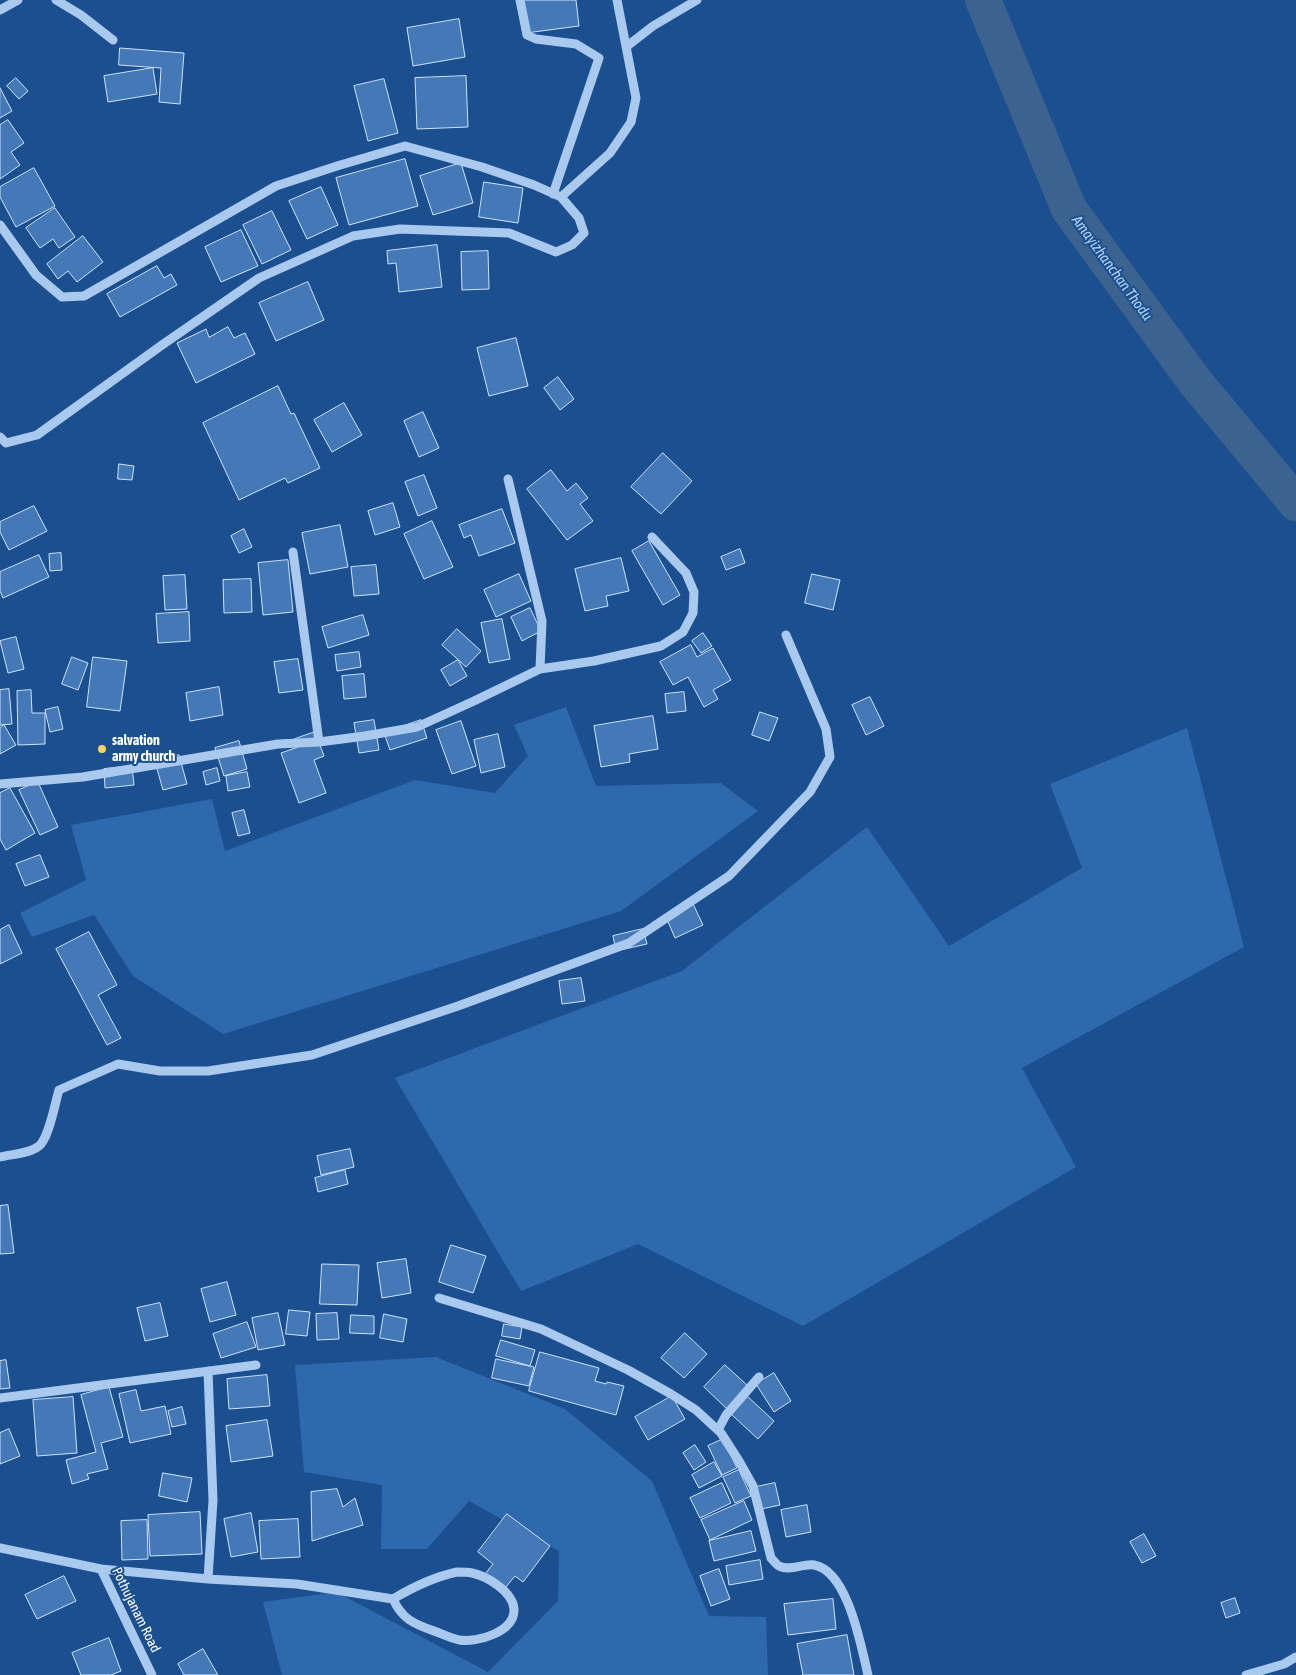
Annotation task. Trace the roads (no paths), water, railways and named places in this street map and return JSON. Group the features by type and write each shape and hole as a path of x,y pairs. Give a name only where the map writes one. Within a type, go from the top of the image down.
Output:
{"street":[{"path":"0,10 18,0"},
{"path":"56,0 81,15 113,40"},
{"path":"520,0 528,34 536,38 576,44 599,58 557,195"},
{"path":"557,195 610,154 631,122 636,98 617,0"},
{"path":"626,46 653,26 697,0"},
{"path":"0,225 36,275 62,297 84,296 276,186 405,146 482,167 557,195 579,218 584,233 572,245 556,252 509,233 400,228 353,236 259,278 37,435 6,443 0,436"},
{"path":"508,479 542,621 540,669"},
{"path":"0,784 83,777 278,744 320,742 417,726 474,702 540,669 594,661 661,646 683,632 693,614 694,592 686,573 652,537"},
{"path":"293,552 320,742"},
{"path":"0,1157 40,1146 45,1138 58,1090 118,1064 160,1071 208,1071 312,1055 458,1006 629,943 730,876 810,792 830,758 826,730 786,635"},
{"path":"439,1298 541,1329 628,1370 696,1410 718,1430 739,1460 753,1486 771,1558 779,1566 790,1568 814,1565 831,1573 845,1594 860,1640 868,1675"},
{"path":"0,1398 256,1365"},
{"path":"208,1370 214,1500 208,1579"},
{"path":"718,1430 726,1415 759,1377"},
{"name":"Pothujanam Road","path":"0,1548 101,1569 152,1675"},
{"path":"101,1569 208,1579 297,1584 393,1599 412,1588 444,1574 457,1572 473,1573 501,1588 511,1600 514,1610 510,1622 499,1632 482,1640 460,1640 418,1625 398,1611 393,1599"},
{"path":"1246,1675 1284,1664 1296,1657"}],"waterway":[{"name":"Amayizhanchan Thodu","path":"983,0 1069,209 1196,383 1296,503"}],"place":[{"name":"salvation army church","path":"102,749"}]}
